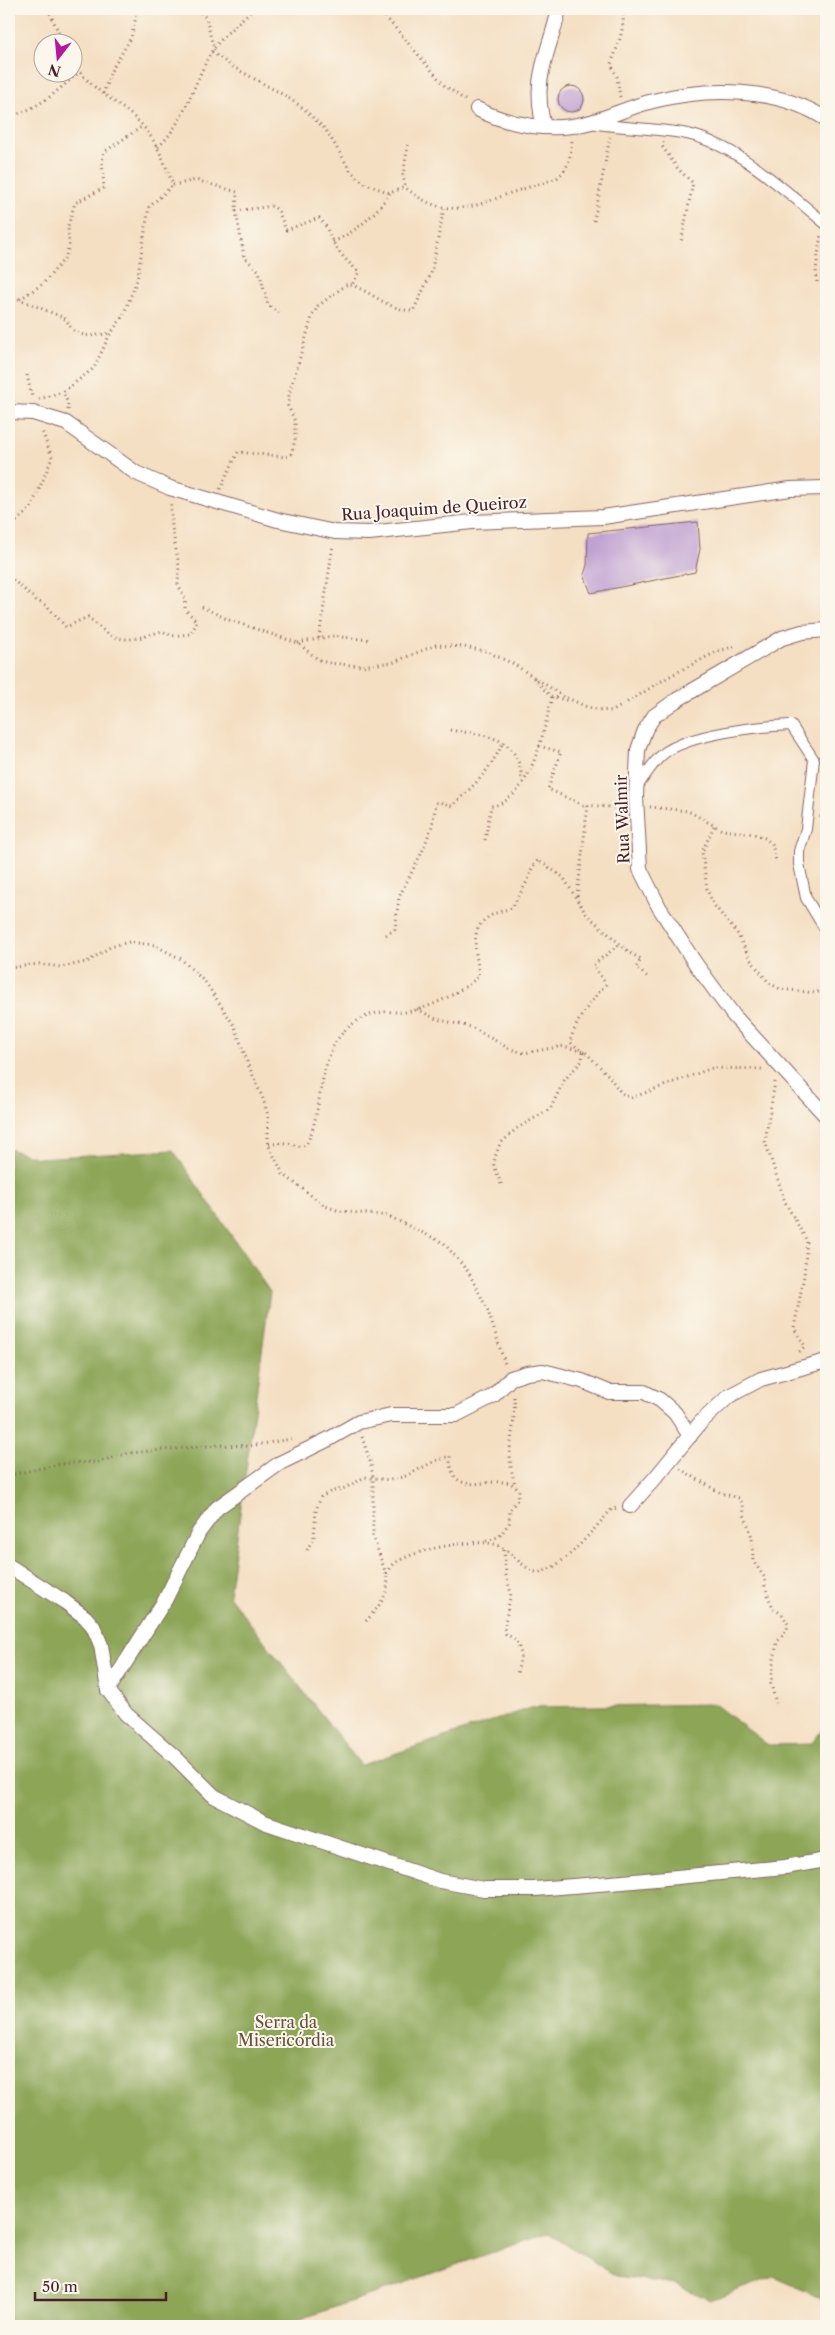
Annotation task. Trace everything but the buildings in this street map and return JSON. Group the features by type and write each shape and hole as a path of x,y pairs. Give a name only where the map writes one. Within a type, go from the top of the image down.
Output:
{"street":[{"path":"544,127 539,100 539,76 559,9"},
{"path":"477,108 509,123 544,127 590,122 651,101 679,95 727,93 776,97 810,109 826,119"},
{"path":"590,122 684,133 723,147 760,171 825,223"},
{"name":"Rua Joaquim de Queiroz","path":"9,412 39,414 66,423 136,473 170,488 278,520 335,532 369,533 472,522 603,517 790,488 826,488"},
{"name":"Rua Walmir","path":"826,630 802,632 782,638 664,708 648,724 638,750 637,787 640,869 659,907 695,963 734,1016 777,1068 826,1116"},
{"path":"637,787 657,759 672,748 704,737 767,726 791,724 814,760 806,829 799,851 799,864 806,898 826,931"},
{"path":"630,1506 718,1405 742,1387 761,1379 826,1361"},
{"path":"108,1690 165,1600 199,1532 217,1508 280,1463 359,1422 391,1415 456,1415 493,1396 511,1378 526,1373 543,1372 582,1382 609,1392 644,1392 660,1400 674,1413 690,1436"},
{"path":"9,1566 65,1602 93,1626 101,1645 108,1690 126,1714 175,1757 214,1796 264,1822 440,1881 484,1889 535,1888 785,1867 826,1860"}],"path":[{"path":"48,9 58,32"},
{"path":"102,94 111,71 132,38 138,9"},
{"path":"197,9 206,18 213,51 233,67 284,95 303,108 326,130 350,170 358,178 366,184 390,194"},
{"path":"158,147 170,136 193,95 205,63 213,51 253,9"},
{"path":"379,9 444,86 477,108"},
{"path":"619,112 620,93 617,77 611,64 621,38 624,21 623,9"},
{"path":"82,75 102,94 143,126 158,147 173,185"},
{"path":"9,117 34,108 44,102 67,82"},
{"path":"408,144 403,175 405,186 428,204 444,208 476,207 557,178 563,173 569,163 574,125"},
{"path":"20,299 43,284 66,257 69,245 68,226 75,204 104,188 102,162 104,152 143,126"},
{"path":"594,221 612,126"},
{"path":"663,131 662,146 678,169 693,183 681,243"},
{"path":"66,423 68,403 62,392 94,368 111,333 123,316 137,280 149,207 173,185 196,180 237,192 236,211 244,257 259,271 268,304 281,316"},
{"path":"333,242 370,218 390,194 405,186"},
{"path":"236,211 272,206 278,210 286,230 319,218 326,224 333,242 343,258 359,272 352,285"},
{"path":"214,500 238,452 286,457 291,454 295,440 295,421 288,406 290,394 312,317 318,306 346,285 352,285 388,305 401,310 413,311 431,274 444,208"},
{"path":"818,282 816,269 825,223"},
{"path":"9,295 67,320 69,327 77,333 87,336 111,333"},
{"path":"9,528 31,508 52,456 42,432 28,375"},
{"path":"9,585 11,578 36,600 47,606 66,627 88,617 105,632 124,640 162,631 172,636 190,634 197,622 184,610 185,599 178,586 178,566 172,528 170,488"},
{"path":"319,638 335,532"},
{"path":"202,607 229,620 298,643 316,658 327,663 362,666 394,662 436,645 464,646 501,657 576,703 588,708 613,711 670,676 718,651 743,645"},
{"path":"298,643 319,638 345,636 371,640"},
{"path":"532,676 552,696 576,703"},
{"path":"485,840 491,806 501,805 510,800 532,767 552,696"},
{"path":"450,730 489,736 512,748 517,757 522,782"},
{"path":"386,936 394,929 399,897 422,852 432,826 436,803 439,802 452,806 475,784 487,769 496,757 503,742"},
{"path":"539,746 561,752 548,789 568,799 588,805 688,811 722,830 754,834 765,838 772,844 776,861"},
{"path":"577,896 588,805"},
{"path":"714,826 702,852 707,889 713,904 737,932 750,959 769,983 780,989 815,993 826,989"},
{"path":"268,1144 289,1143 302,1147 306,1144 315,1120 319,1089 335,1045 344,1032 366,1014 385,1011 406,1012 417,1009 452,994 478,978 476,938 481,924 488,915 512,908 538,860 563,877 577,896 586,914 630,953 640,959 636,968 649,978"},
{"path":"9,968 39,964 62,967 88,962 110,947 129,942 154,945 181,959 206,983 235,1027 268,1115 268,1144 283,1174 324,1206 340,1211 388,1216 444,1243 469,1273 488,1312 511,1378 515,1409 508,1459 514,1484 519,1490 518,1499 510,1509 509,1523 500,1536 484,1542 423,1550 393,1565 386,1574"},
{"path":"620,944 593,965 606,984 587,1007 570,1042 604,1070 621,1093 631,1098 712,1068 777,1068 765,1141 785,1202 807,1241 804,1276 794,1328 805,1346 798,1352 793,1371"},
{"path":"417,1009 436,1019 472,1027 510,1049 524,1053 542,1048 564,1046 583,1052"},
{"path":"501,1184 494,1165 495,1156 500,1144 516,1129 550,1109 565,1079 582,1061 583,1052"},
{"path":"366,1621 377,1609 387,1588 388,1580 373,1536 373,1478 371,1464 362,1438 370,1433"},
{"path":"9,1475 66,1463 97,1462 129,1453 218,1445 250,1446 298,1438"},
{"path":"307,1550 314,1537 316,1510 321,1497 330,1492 346,1488 366,1477 390,1480 406,1476 435,1461 450,1456 450,1464 454,1475 462,1482 477,1485 506,1481 514,1484"},
{"path":"668,1463 721,1493 739,1498 743,1504 744,1514 752,1538 753,1561 765,1578 764,1586 774,1609 782,1614 788,1624 787,1630 777,1642 773,1665 771,1684 776,1703"},
{"path":"484,1542 499,1545 530,1571 537,1572 557,1566 612,1509 630,1506"},
{"path":"504,1549 506,1575 511,1593 504,1628 506,1634 517,1641 521,1654 517,1674"}],"green space":[{"name":"Serra da Misericórdia","path":"9,1149 38,1158 173,1150 270,1292 229,1596 361,1765 534,1707 714,1704 768,1745 811,1744 826,1725 826,2300 773,2277 710,2300 675,2284 616,2276 548,2233 281,2326 9,2326"}]}
